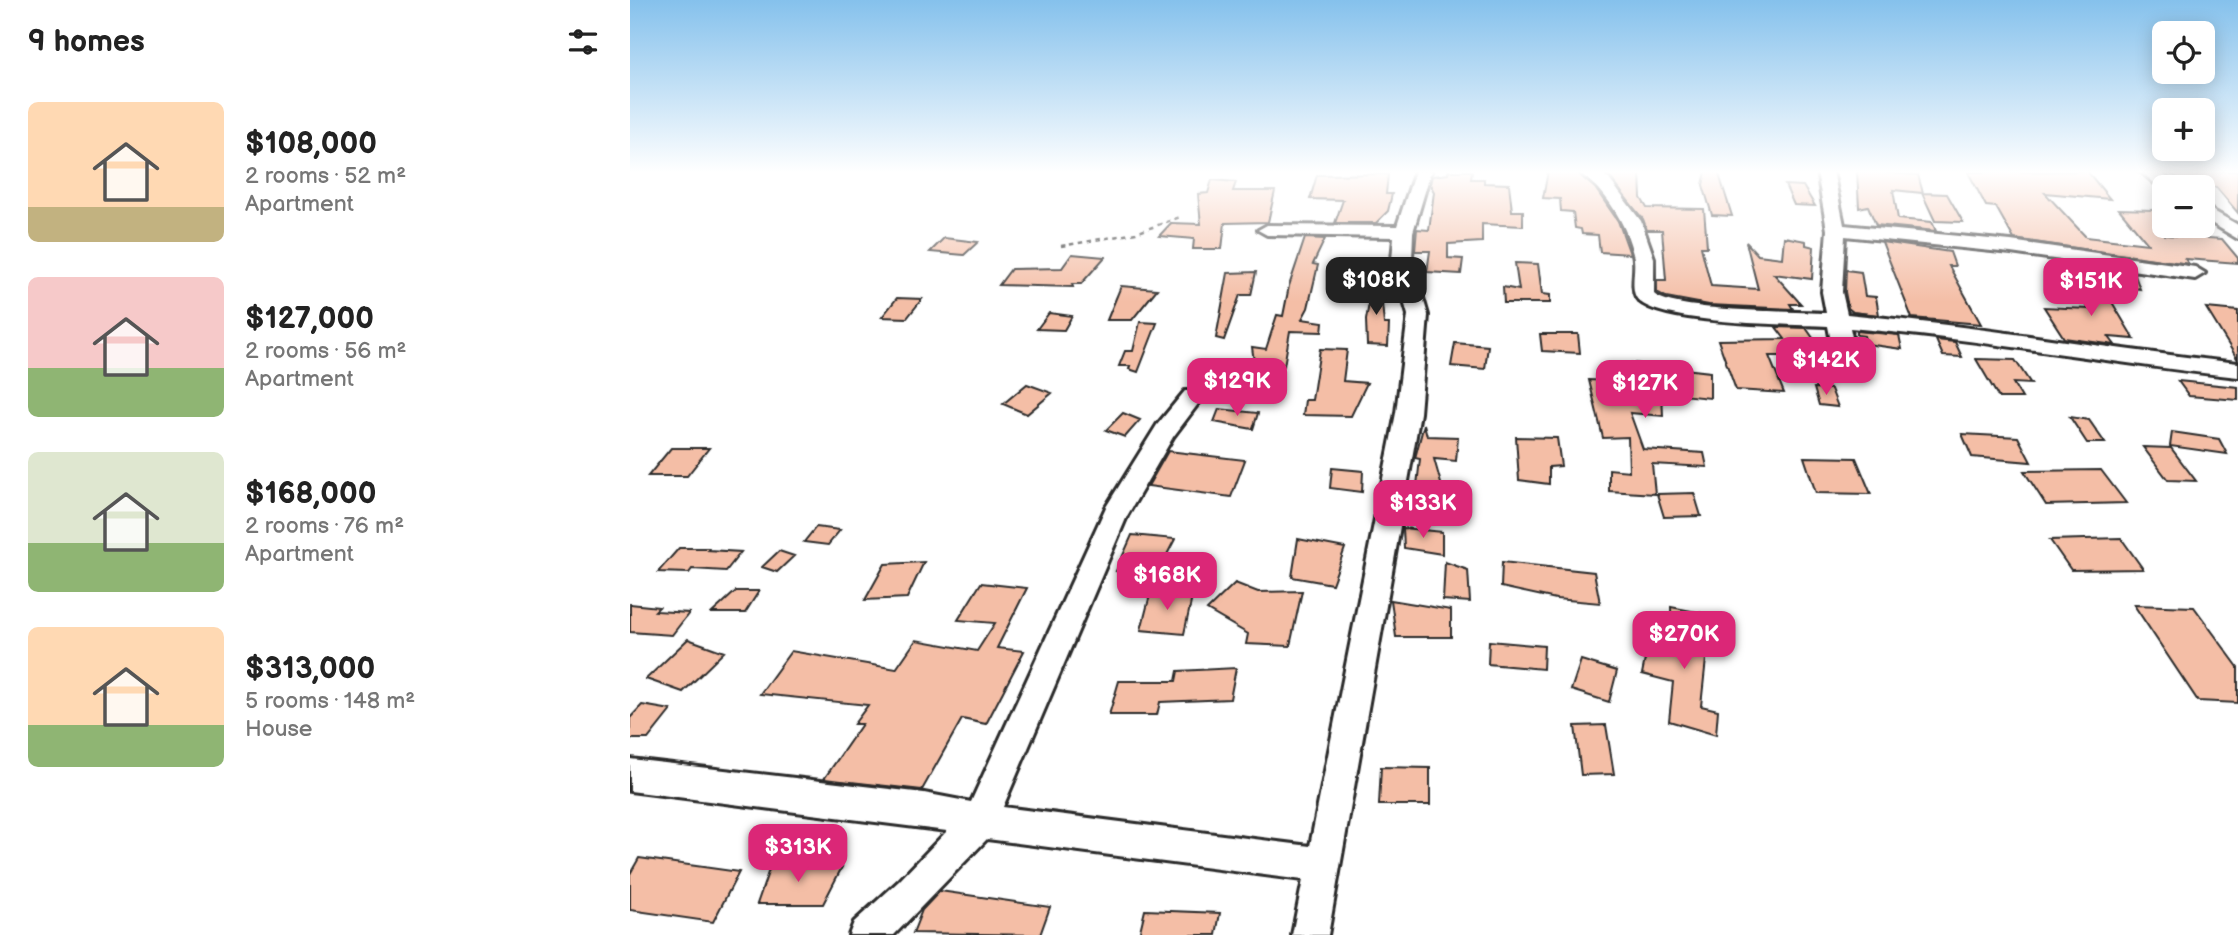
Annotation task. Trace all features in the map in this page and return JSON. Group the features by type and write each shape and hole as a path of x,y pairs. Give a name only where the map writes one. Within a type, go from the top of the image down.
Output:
{"street":[{"path":"1310,935 1408,413 1418,315 1402,260 1404,232 1409,215"},
{"path":"1627,215 1632,221 1644,258 1644,294 1649,301 1659,306 1702,313 1837,320 1948,330 2102,356 2238,370"},
{"path":"1798,355 1832,355 1841,351 1843,346 1832,292 1836,230 1833,215"},
{"path":"2215,218 2238,233"},
{"path":"1267,230 1404,232"},
{"path":"1836,230 2011,247 2195,273"},
{"path":"867,935 912,894 981,821 1115,514 1165,431 1193,396"},
{"path":"630,775 924,810 981,821 1323,865"}],"path":[{"path":"1061,246 1128,237 1155,229 1180,216"}],"building":[{"path":"1200,215 1270,215 1268,222 1225,223 1222,249 1193,249 1194,239 1159,236 1171,223 1201,224"},
{"path":"1338,215 1384,215 1376,223 1335,223"},
{"path":"1431,215 1523,215 1523,226 1482,224 1482,242 1448,244 1448,258 1463,259 1461,274 1427,272 1430,251 1415,251 1417,229 1429,230"},
{"path":"1573,215 1614,215 1630,254 1600,252 1598,235 1582,234 1581,229 1575,228"},
{"path":"1639,215 1704,215 1707,247 1701,247 1711,286 1758,289 1746,242 1758,255 1782,258 1784,237 1806,241 1806,245 1814,247 1812,279 1774,274 1801,304 1790,304 1793,309 1709,305 1666,297 1657,292 1657,280 1666,280 1662,230 1647,230"},
{"path":"1872,215 1897,215 1898,219 1932,222 1936,231 1876,225"},
{"path":"1932,215 1959,215 1963,222 1935,221"},
{"path":"2000,215 2065,215 2086,237 2148,244 2124,215 2152,215 2152,238 2222,239 2238,258 2238,263 2185,259 2189,264 2014,239"},
{"path":"944,238 978,242 964,255 930,252"},
{"path":"1305,238 1325,239 1313,264 1318,265 1308,308 1302,319 1323,322 1322,332 1290,331 1284,366 1254,362 1252,347 1266,349 1277,315 1283,316 1289,286"},
{"path":"1882,242 1950,252 1955,266 1949,266 1981,324 1912,318"},
{"path":"1072,254 1105,257 1081,284 1072,284 1073,287 999,285 1011,269 1062,268"},
{"path":"1515,263 1538,264 1542,294 1550,295 1550,303 1504,303 1503,287 1519,290"},
{"path":"1375,270 1379,271 1384,324 1389,324 1388,346 1367,345 1366,320"},
{"path":"1846,270 1861,272 1865,296 1876,297 1879,315 1853,312 1848,308 1845,292"},
{"path":"2113,270 2134,273 2140,289 2119,286"},
{"path":"1256,272 1251,295 1240,295 1224,340 1216,338 1228,273"},
{"path":"2075,284 2103,287 2134,339 2109,337 2115,345 2064,338 2044,307 2089,309"},
{"path":"1121,286 1157,289 1132,320 1107,320"},
{"path":"897,298 922,299 907,318 882,317"},
{"path":"2206,308 2238,311 2238,360"},
{"path":"1049,313 1072,316 1064,330 1037,329"},
{"path":"1140,322 1157,323 1138,372 1129,369 1130,366 1119,366 1125,351 1133,351"},
{"path":"1776,327 1806,328 1818,345 1790,346 1785,356 1769,356 1784,393 1736,390 1718,340 1785,339"},
{"path":"1857,331 1899,335 1902,349 1866,344 1864,336 1857,335"},
{"path":"1540,334 1578,334 1580,353 1542,351"},
{"path":"1936,340 1955,342 1962,357 1943,356"},
{"path":"1455,343 1488,346 1485,369 1451,366"},
{"path":"1320,349 1347,350 1343,381 1367,383 1351,416 1303,415 1305,400 1312,400"},
{"path":"1976,359 2015,360 2031,384 2013,383 2022,398 1999,398"},
{"path":"1632,363 1710,372 1710,398 1662,393 1663,416 1630,413 1643,449 1704,453 1707,467 1652,464 1655,494 1609,491 1609,469 1629,471 1628,437 1603,438 1589,380 1634,382"},
{"path":"2178,381 2238,387 2238,400 2189,396"},
{"path":"1027,384 1052,393 1027,414 1003,404"},
{"path":"1814,388 1831,389 1838,407 1819,405"},
{"path":"1219,409 1258,413 1253,429 1214,422"},
{"path":"1123,413 1140,420 1125,437 1106,430"},
{"path":"2070,417 2089,420 2105,443 2087,443"},
{"path":"1424,424 1427,436 1458,437 1456,461 1434,459 1446,501 1415,503 1420,459 1415,458"},
{"path":"2172,432 2219,439 2227,454 2170,446"},
{"path":"1962,434 2018,437 2031,462 1972,457"},
{"path":"1516,437 1557,438 1561,466 1549,467 1549,484 1519,480"},
{"path":"2143,447 2171,448 2196,481 2168,480"},
{"path":"671,448 709,448 687,476 648,476"},
{"path":"1168,451 1245,460 1231,497 1148,486"},
{"path":"1804,457 1856,458 1871,494 1816,493"},
{"path":"1332,468 1363,471 1362,492 1330,488"},
{"path":"2101,470 2126,503 2046,505 2024,471"},
{"path":"1694,493 1701,516 1664,517 1657,494"},
{"path":"816,527 840,530 828,545 804,542"},
{"path":"1403,528 1442,532 1442,554 1404,548"},
{"path":"1132,535 1175,539 1157,574 1116,571"},
{"path":"2121,538 2143,569 2071,570 2050,540"},
{"path":"1298,539 1345,548 1332,584 1292,577"},
{"path":"679,548 741,552 726,571 692,569 689,573 658,572"},
{"path":"779,551 794,556 777,572 762,567"},
{"path":"924,562 907,598 865,600 885,564"},
{"path":"1445,562 1468,570 1470,602 1443,600"},
{"path":"1502,562 1594,572 1600,603 1556,599 1501,587"},
{"path":"981,583 1027,588 997,648 1024,651 986,724 962,719 922,790 824,779 862,724 854,724 868,705 760,694 791,651 896,669 916,640 977,651 995,623 958,620"},
{"path":"1235,583 1258,592 1302,591 1290,646 1246,644 1248,634 1207,610"},
{"path":"736,591 759,591 745,613 712,613"},
{"path":"1151,591 1193,593 1184,634 1141,630"},
{"path":"1391,600 1451,610 1451,637 1396,637"},
{"path":"630,604 659,607 655,611 689,613 672,635 630,632"},
{"path":"2134,605 2194,607 2238,667 2238,703 2198,701"},
{"path":"1671,607 1702,613 1706,659 1701,706 1718,710 1716,735 1669,721 1673,682 1642,674 1648,644 1672,650"},
{"path":"688,639 724,652 683,692 646,679"},
{"path":"1489,641 1544,646 1543,669 1488,664"},
{"path":"1581,660 1617,671 1609,702 1571,690"},
{"path":"1236,668 1230,699 1160,702 1157,715 1109,715 1119,681 1176,681 1178,671"},
{"path":"642,705 671,710 648,739 630,739 630,718"},
{"path":"1606,725 1614,774 1581,775 1575,726"},
{"path":"1381,767 1430,768 1430,805 1379,805"},
{"path":"639,858 739,872 713,922 630,910 630,874"},
{"path":"772,861 842,867 823,904 757,904"},
{"path":"940,891 1050,907 1040,935 913,933 922,910"},
{"path":"1145,910 1220,913 1216,935 1139,935"}]}
